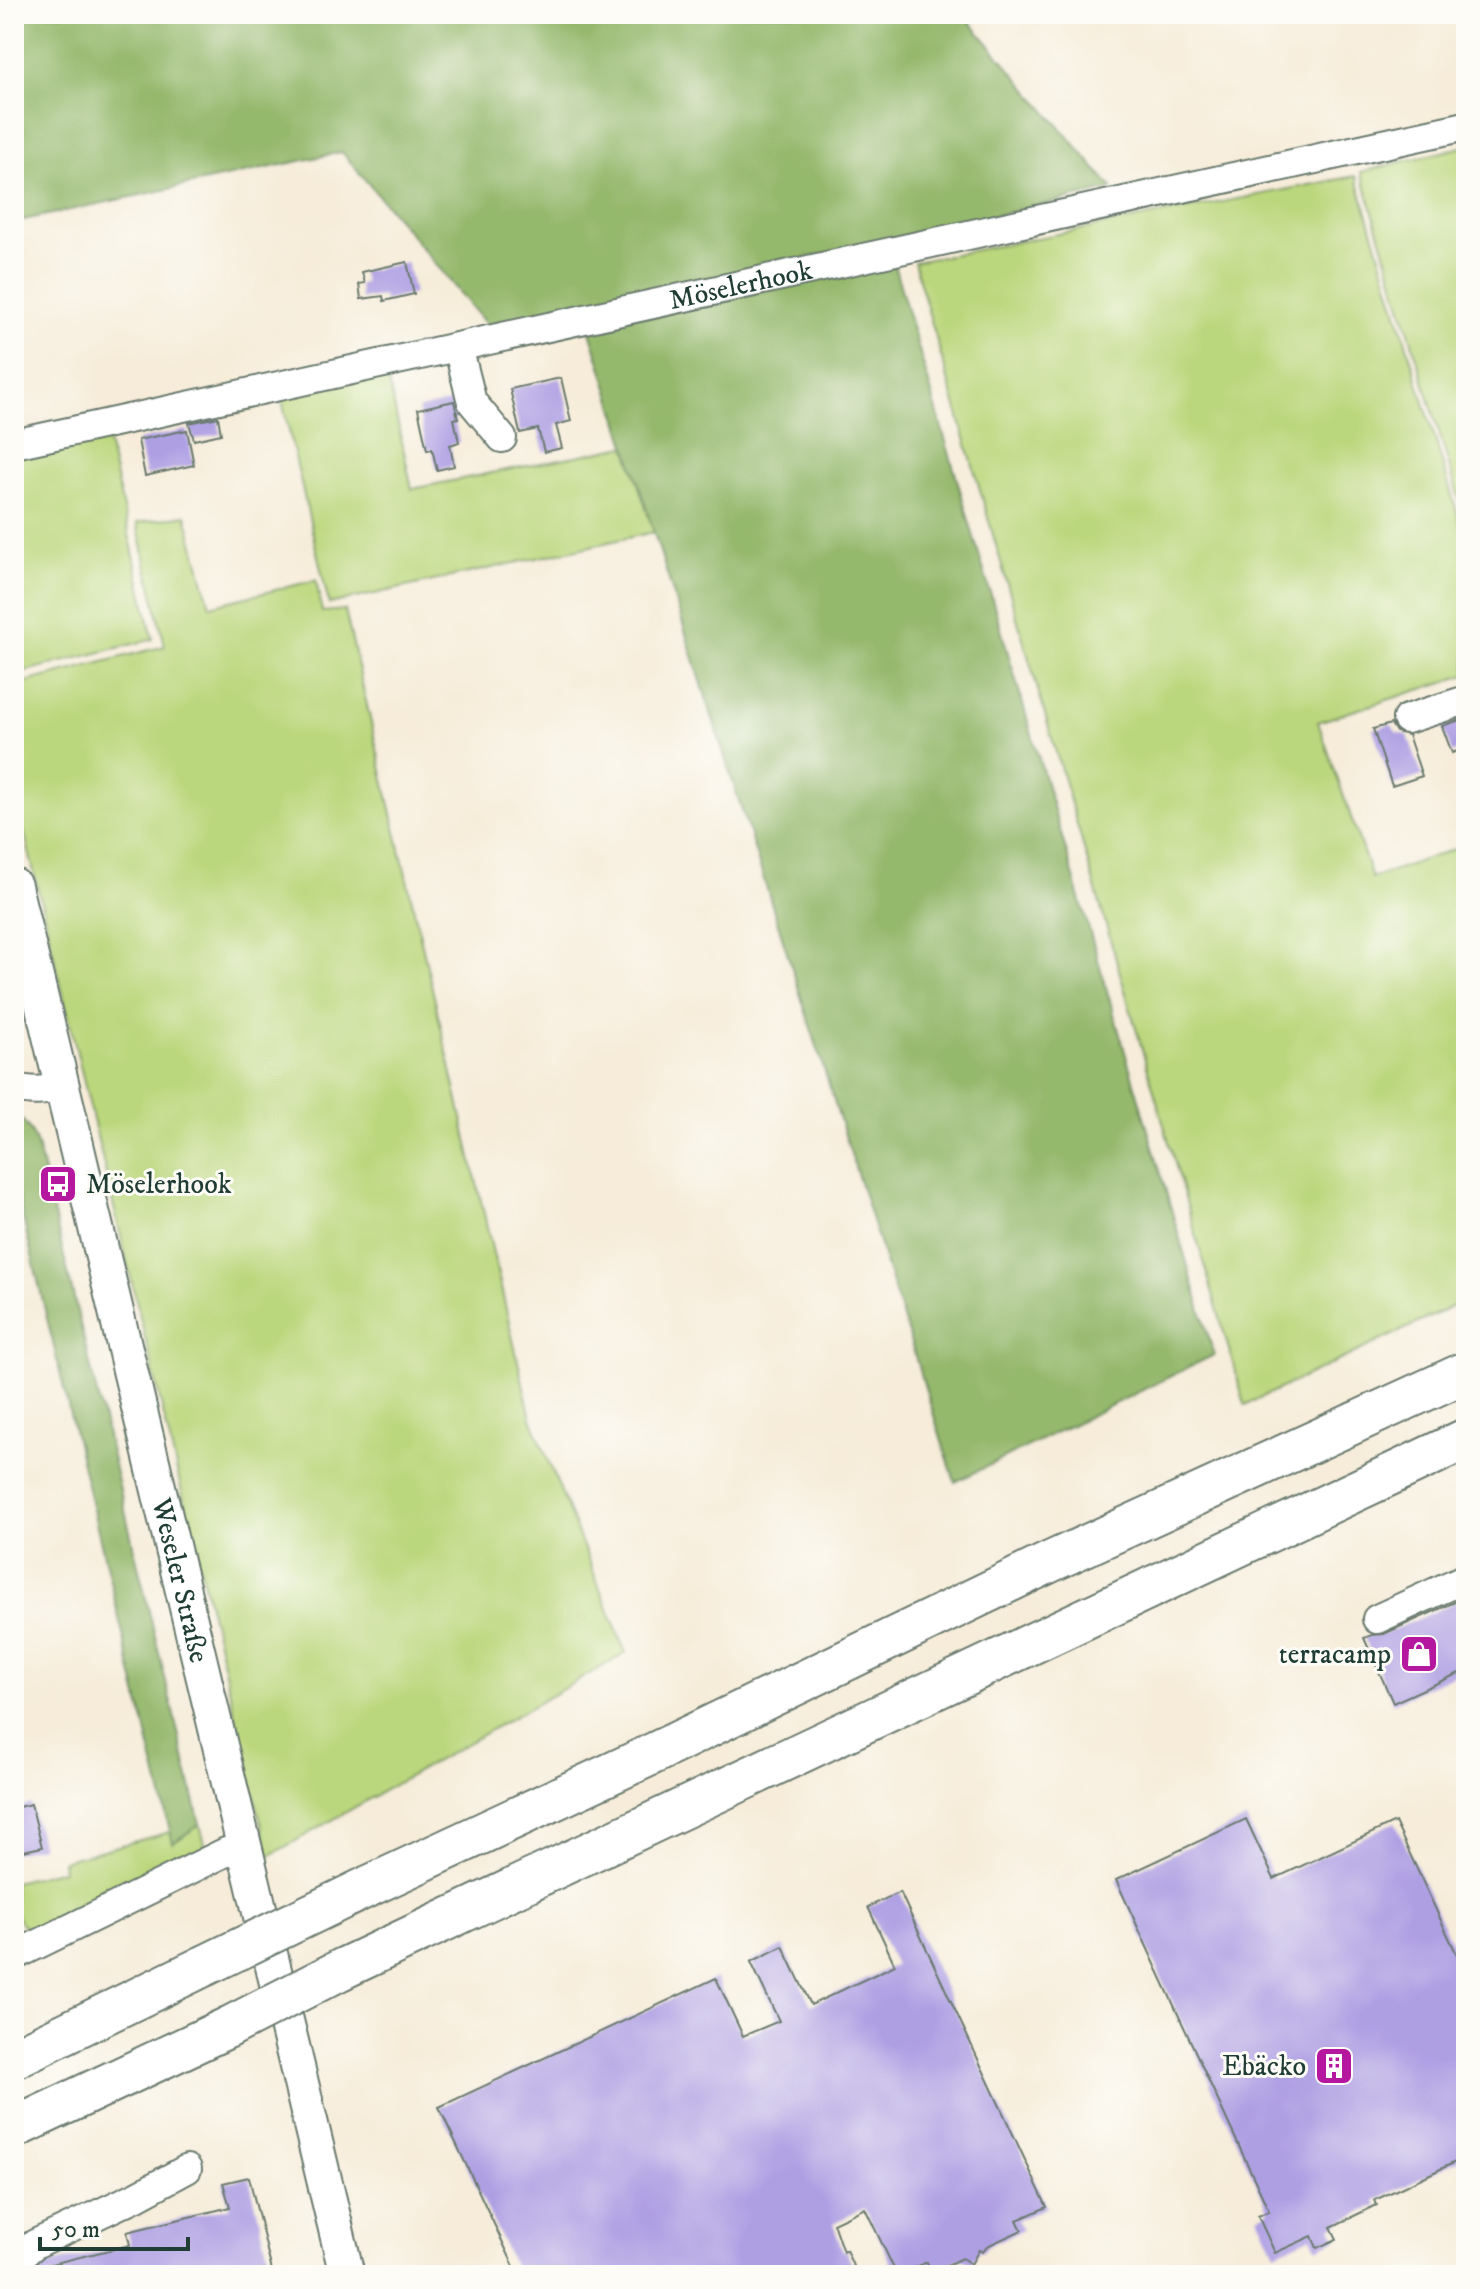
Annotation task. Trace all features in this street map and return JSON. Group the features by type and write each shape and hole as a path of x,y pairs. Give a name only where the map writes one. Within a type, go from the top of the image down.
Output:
{"highway":[{"path":"14,2058 1050,1562 1466,1372"},
{"path":"14,2128 229,2027 342,1969 1466,1439"}],"main road":[{"name":"Weseler Straße","path":"14,886 347,2275"}],"street":[{"name":"Möselerhook","path":"14,444 1466,126"},
{"path":"458,347 472,402 502,438"},
{"path":"1407,719 1466,700"},
{"path":"14,1087 28,1092 62,1087"},
{"path":"1377,1619 1466,1578"},
{"path":"17,1947 226,1852 245,1847"},
{"path":"14,2267 35,2244 187,2169"}],"green space":[{"path":"14,14 963,14 1113,189 490,329 342,152 14,222"},
{"path":"1466,146 1466,522 1361,172"},
{"path":"1356,176 1466,542 1466,675 1318,722 1372,878 1466,845 1466,1300 1245,1405 914,262"},
{"path":"892,258 1214,1355 955,1482 588,325"},
{"path":"386,369 412,489 626,446 654,532 329,604 280,392"},
{"path":"105,430 153,639 14,674 14,450"},
{"path":"186,515 210,606 316,580 322,612 345,610 531,1418 626,1653 269,1856 14,789 14,685 165,646 137,523"},
{"path":"14,1113 30,1130 39,1152 200,1824 173,1843 14,1181"},
{"path":"200,1824 206,1848 169,1864 159,1872 36,1934 18,1919 14,1906 14,1882 63,1870 62,1861 170,1832 174,1842"}],"building":[{"path":"407,262 414,294 384,301 383,296 361,299 359,284 365,283 362,272"},
{"path":"561,378 571,421 556,425 562,448 544,452 538,429 520,433 510,389"},
{"path":"454,401 459,442 450,445 454,466 437,470 432,449 427,450 418,409"},
{"path":"218,417 221,434 194,440 189,423"},
{"path":"187,430 194,465 145,476 138,440"},
{"path":"1466,718 1466,748 1452,753 1442,726"},
{"path":"1391,724 1396,732 1408,735 1422,776 1392,786 1373,729"},
{"name":"terracamp","path":"1466,1597 1466,1670 1393,1703 1364,1638 1384,1634"},
{"path":"31,1804 42,1847 14,1853 14,1808"},
{"name":"Ebäcko","path":"1246,1819 1274,1879 1395,1822 1466,1974 1466,2157 1375,2200 1377,2205 1331,2227 1337,2239 1317,2248 1312,2236 1275,2253 1258,2216 1269,2211 1116,1880"},
{"path":"900,1892 1047,2207 1017,2220 1022,2230 987,2246 982,2252 979,2250 971,2264 962,2258 932,2272 927,2262 897,2275 865,2208 833,2223 843,2252 846,2250 857,2275 518,2275 439,2107 716,1978 743,2036 779,2021 751,1962 783,1946 811,2005 895,1965 868,1907"},
{"path":"249,2177 273,2275 31,2275 34,2268 130,2245 127,2232 230,2207 223,2183"}],"place":[{"name":"Möselerhook","path":"58,1184"},
{"name":"terracamp","path":"1419,1654"},
{"name":"Ebäcko","path":"1334,2066"}]}
